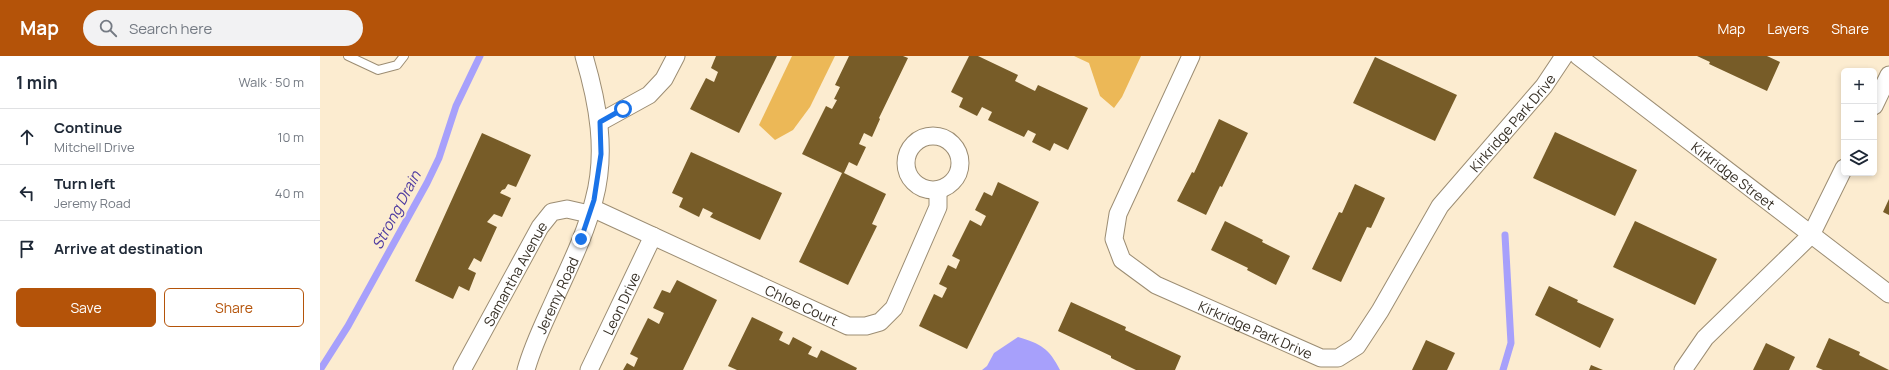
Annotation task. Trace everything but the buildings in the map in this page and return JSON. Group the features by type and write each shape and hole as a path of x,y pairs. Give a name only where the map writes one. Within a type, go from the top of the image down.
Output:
{"street":[{"name":"Jeremy Road","path":"526,370 537,339 581,239 594,200 601,154 600,122 592,83 584,56"},
{"path":"600,122 653,92 664,79 676,56"},
{"name":"Kirkridge Park Drive","path":"1191,56 1118,214 1114,239 1122,260 1156,285 1321,358 1338,358 1357,346 1380,311 1440,206 1544,86 1564,56"},
{"name":"Kirkridge Street","path":"1578,56 1889,294"},
{"path":"1875,104 1889,75"},
{"path":"1683,370 1705,338 1811,235 1841,174"},
{"name":"Chloe Court","path":"590,211 653,236 848,326 866,326 880,322 894,308 938,207 938,190"},
{"name":"Samantha Avenue","path":"462,370 540,227 552,212 567,209 590,211"},
{"name":"Leon Drive","path":"589,370 653,236"}],"lane":[{"path":"348,56 378,70 397,65 404,56"}],"shaded area":[{"path":"792,56 835,56 810,107 793,130 775,140 759,125"},
{"path":"1074,56 1141,56 1122,97 1114,108 1100,96 1089,63"},
{"path":"1018,337 1033,342 1044,348 1060,370 982,370 987,366 994,353"}],"waterway":[{"name":"Strong Drain","path":"320,370 348,326 427,183 439,158 456,106 480,56"},
{"path":"1503,370 1511,343 1505,235"}],"route":[{"path":"581,239 594,200 601,154 600,122 623,109"}]}
